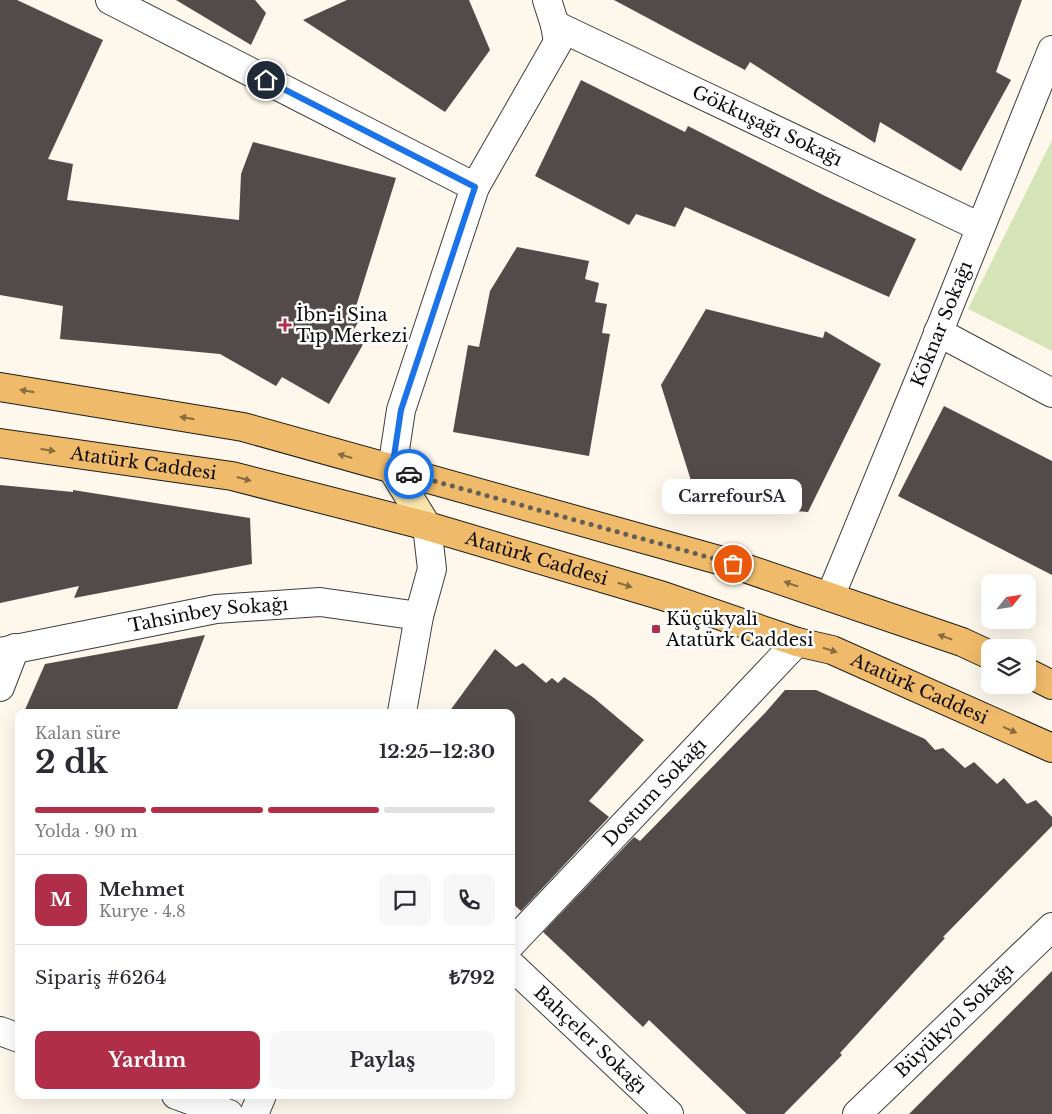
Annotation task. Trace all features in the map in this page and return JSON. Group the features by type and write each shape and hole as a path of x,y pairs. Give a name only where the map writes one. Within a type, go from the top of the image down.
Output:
{"main road":[{"path":"0,387 243,427 733,564 962,642 981,652"},
{"name":"Atatürk Caddesi","path":"0,443 232,476 427,526 663,596 797,642 832,650 1052,748"},
{"path":"392,469 427,526"},
{"path":"1036,677 1052,685"}],"street":[{"path":"110,0 475,187"},
{"path":"392,469 401,410 475,187 558,42 551,12"},
{"name":"Gökkuşağı Sokağı","path":"551,12 980,227"},
{"name":"Köknar Sokağı","path":"830,597 1052,50"},
{"path":"938,332 1052,393"},
{"path":"403,709 419,616 432,569 427,526"},
{"name":"Tahsinbey Sokağı","path":"8,650 216,610 320,602 419,616"},
{"name":"Dostum Sokağı","path":"515,940 797,642"},
{"path":"0,687 8,650"},
{"name":"Büyükyol Sokağı","path":"857,1114 1052,927"},
{"name":"Bahçeler Sokağı","path":"515,969 669,1114"},
{"path":"0,1031 15,1037"},
{"path":"187,1099 229,1114"},
{"path":"254,1114 260,1099"}],"green space":[{"path":"1052,140 1052,351 968,309"}],"building":[{"path":"0,0 17,0 103,40 48,159 73,164 67,200 239,220 241,174 253,142 396,178 354,313 361,317 352,333 365,341 329,404 282,377 276,386 220,354 60,339 63,306 0,295"},
{"path":"176,0 255,0 266,13 251,45"},
{"path":"347,0 469,0 490,50 445,112 303,20"},
{"path":"614,0 1022,0 996,72 1011,80 961,171 880,122 875,143 750,62 745,70"},
{"path":"581,80 685,132 688,126 823,195 916,239 889,297 685,207 675,227 636,214 629,225 535,176"},
{"path":"517,247 589,261 585,279 599,283 595,302 607,304 602,333 610,334 589,456 453,432 468,345 479,347 490,291"},
{"path":"706,309 823,338 825,331 881,364 808,512 698,503 661,385"},
{"path":"944,406 1052,461 1052,575 898,496"},
{"path":"0,485 73,492 73,490 250,518 252,564 74,598 79,586 0,603"},
{"path":"205,635 177,709 25,709 45,664"},
{"path":"495,649 516,667 523,663 546,683 552,678 558,683 564,677 594,698 644,740 589,801 609,817 521,911 515,906 515,709 451,709"},
{"path":"785,690 816,690 925,739 935,750 943,748 965,768 974,762 997,784 1004,778 1027,804 1036,800 1052,817 1052,826 943,937 945,938 840,1053 842,1055 784,1114 747,1114 649,1020 643,1027 543,932 634,837 640,841 765,713"},
{"path":"1052,971 1052,1114 909,1114"}],"way so far":[{"path":"409,474 733,564"}],"place":[{"name":"İbn-i Sina Tıp Merkezi","path":"285,325"},
{"name":"CarrefourSA","path":"733,564"},
{"name":"Küçükyalı Atatürk Caddesi","path":"656,629"}],"route":[{"path":"266,80 475,187 401,410 392,469 409,474"}]}
